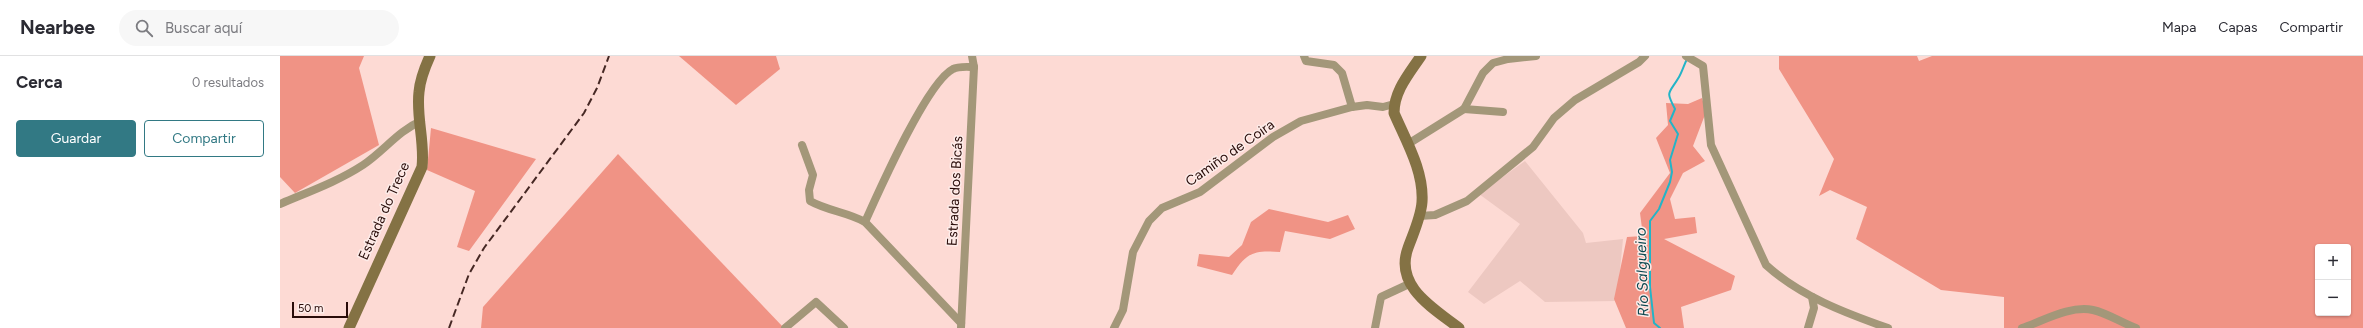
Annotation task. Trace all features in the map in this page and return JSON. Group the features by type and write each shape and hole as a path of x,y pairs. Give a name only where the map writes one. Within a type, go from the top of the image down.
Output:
{"street":[{"name":"Estrada do Trece","path":"349,328 422,167 421,121 418,92 423,72 430,56"},
{"name":"Estrada dos Bicás","path":"961,326 974,67 972,56"},
{"path":"1304,56 1306,61 1334,65 1342,73 1352,107"},
{"path":"1421,56 1397,94 1394,104 1394,113 1421,178 1422,202 1419,216 1407,251 1406,264 1409,284 1422,300 1459,328"},
{"path":"1408,144 1464,109 1483,73 1493,63 1508,59 1536,56"},
{"path":"1419,216 1435,216 1467,201 1533,147 1554,118 1575,100 1639,62 1645,56"},
{"path":"1686,56 1702,66 1711,145 1766,265 1775,274 1812,297 1850,314 1888,328"},
{"path":"865,222 903,141 942,77 954,68 974,67"},
{"name":"Camiño de Coira","path":"1114,328 1123,310 1133,252 1149,221 1162,208 1200,192 1273,137 1301,121 1352,107 1368,105 1383,108 1394,104"},
{"path":"1464,109 1503,112"},
{"path":"280,204 333,182 364,164 407,127 421,121"},
{"path":"802,145 813,175 809,190 810,202 822,208 851,214 865,222 961,326"},
{"path":"1375,328 1381,297 1409,284"},
{"path":"1808,328 1814,308 1812,297"},
{"path":"785,328 816,302 844,328"},
{"path":"2022,328 2068,312 2094,310 2136,328"}],"shaded area":[{"path":"280,56 364,56 359,68 379,145 295,193 280,177"},
{"path":"679,56 776,56 780,69 736,105"},
{"path":"1779,56 1917,56 1919,61 1932,56 2363,56 2363,328 2004,328 2004,297 1941,290 1856,239 1867,207 1830,190 1819,196 1834,159 1779,69"},
{"path":"1702,98 1706,112 1693,146 1705,161 1683,173 1670,199 1675,219 1695,217 1697,233 1664,239 1735,276 1731,290 1681,307 1684,328 1626,328 1614,299 1627,237 1643,236 1640,213 1670,173 1656,138 1668,125 1666,103 1688,104"},
{"path":"431,128 536,159 469,251 457,247 475,191 427,170"},
{"path":"618,154 784,328 481,328 483,307"},
{"path":"1525,161 1583,233 1586,243 1623,239 1617,301 1545,302 1520,281 1484,304 1468,292 1520,224 1479,194"},
{"path":"1269,209 1328,222 1348,215 1355,229 1330,239 1285,231 1280,252 1257,252 1252,254 1242,261 1232,275 1197,266 1199,254 1229,257 1242,245 1251,222"}],"waterway":[{"name":"Río Salgueiro","path":"1660,328 1654,323 1650,287 1650,221 1659,209 1670,182 1672,172 1670,160 1678,134 1670,121 1675,109 1669,95 1687,59"}],"railway":[{"path":"449,328 469,274 484,248 584,113 597,88 609,56"}]}
